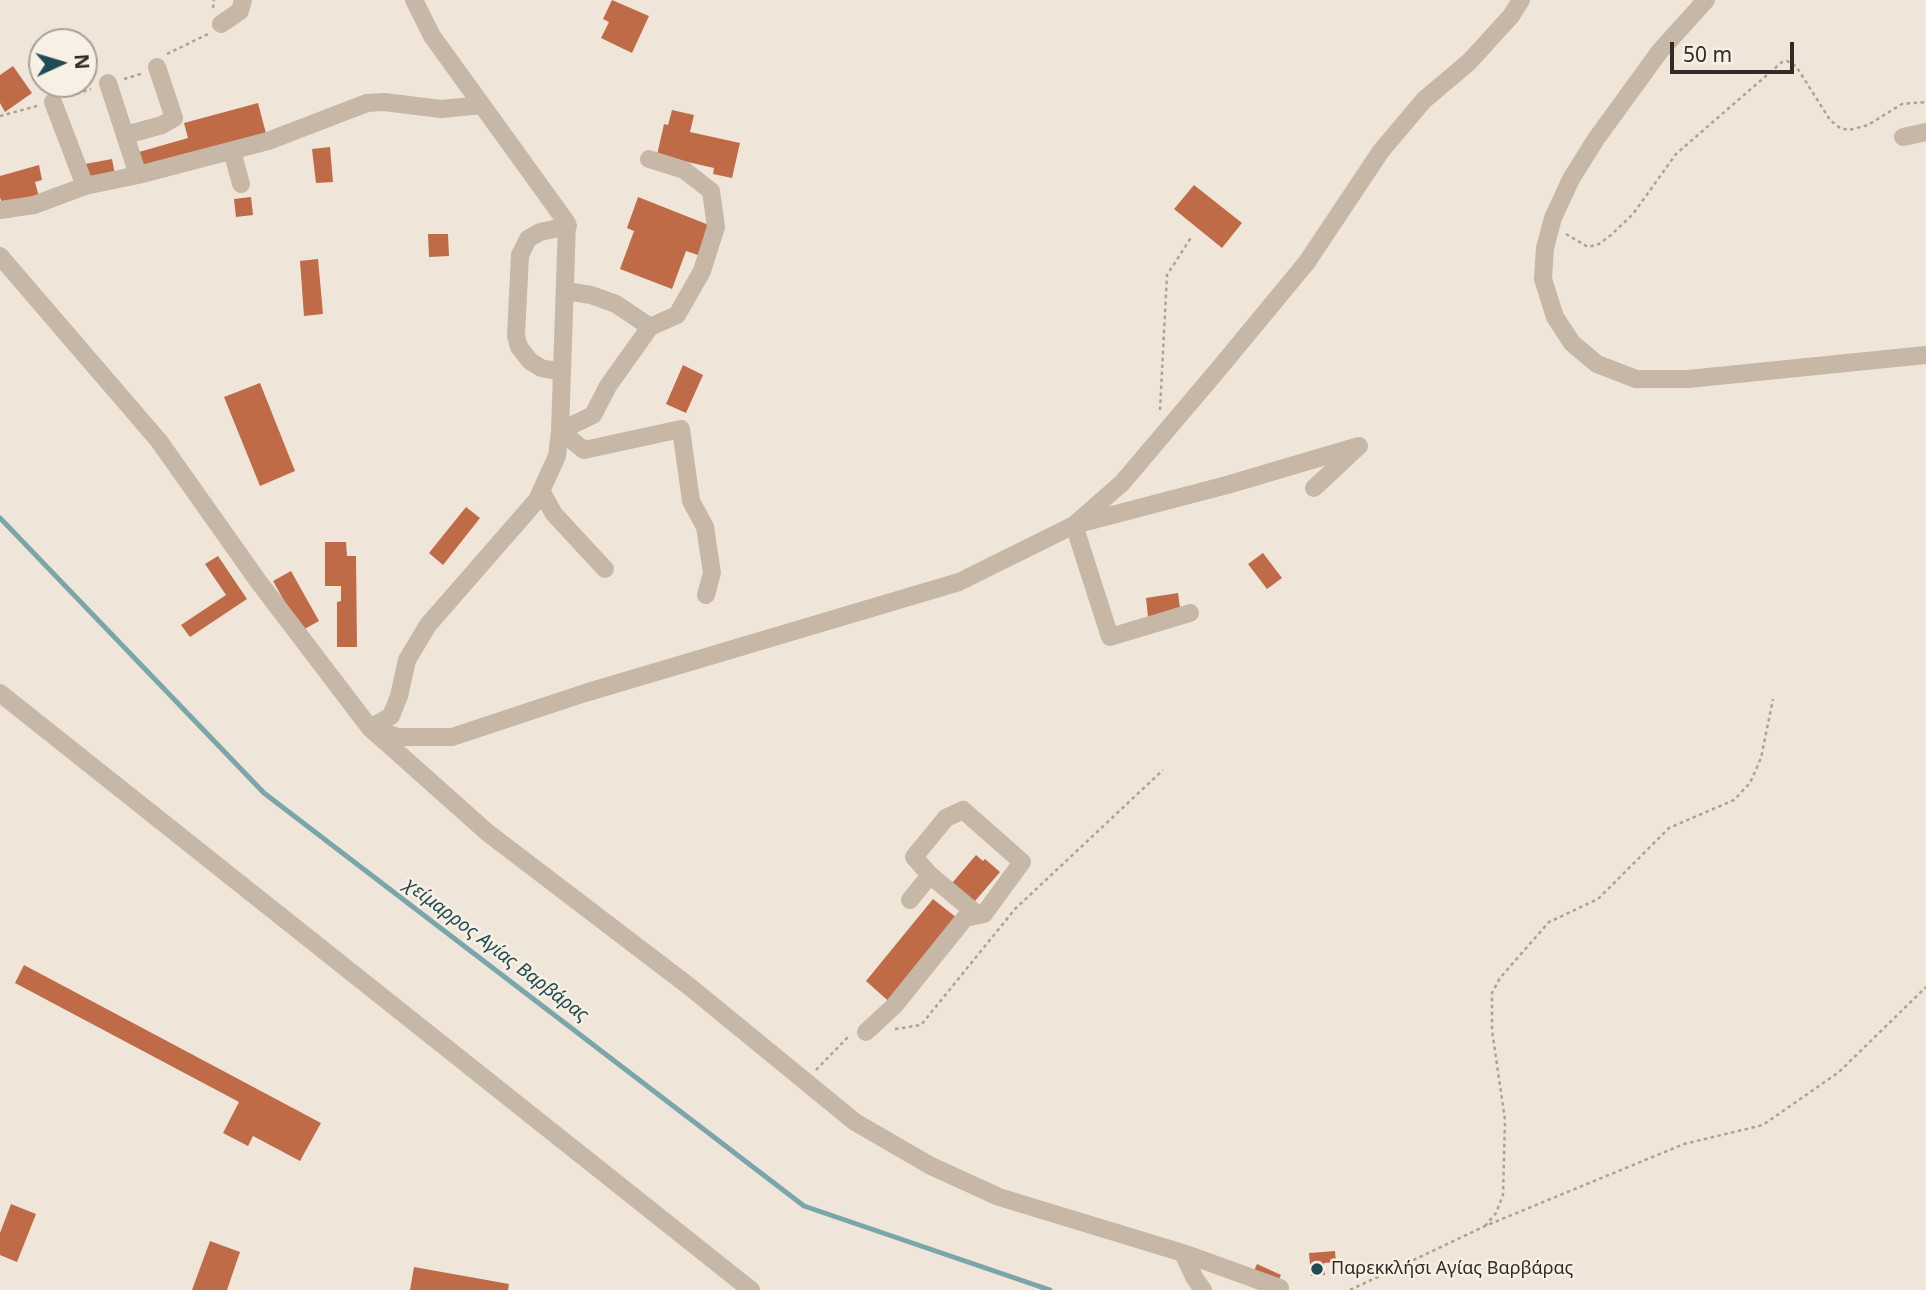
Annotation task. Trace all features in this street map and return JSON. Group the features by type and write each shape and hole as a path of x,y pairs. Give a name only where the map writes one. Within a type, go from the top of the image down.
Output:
{"street":[{"path":"221,24 240,11 243,0"},
{"path":"370,727 391,716 399,696 407,660 428,625 537,500 557,456 560,432 568,226 432,36 414,0"},
{"path":"1074,525 1122,483 1307,262 1381,151 1424,100 1469,62 1511,16 1521,0"},
{"path":"1706,0 1660,51 1596,139 1572,178 1553,218 1545,248 1543,279 1555,317 1572,343 1597,364 1636,379 1688,379 1926,355"},
{"path":"126,135 162,125 174,118 157,67"},
{"path":"108,83 138,175"},
{"path":"52,102 85,186"},
{"path":"0,210 34,205 85,186 268,141 367,103 384,102 441,109 482,105"},
{"path":"1903,137 1926,132"},
{"path":"232,151 241,184"},
{"path":"560,432 593,415 608,386 650,327 677,315 702,271 716,227 711,191 684,170 649,159"},
{"path":"562,372 541,368 530,361 519,347 516,336 520,255 528,239 534,235 568,226"},
{"path":"0,256 159,441 258,581 370,727 488,833 690,987 855,1122 942,1171 999,1196 1183,1253 1280,1288"},
{"path":"566,291 591,295 616,304 650,327"},
{"path":"560,432 584,450 681,429 691,500 705,527 712,573 706,596"},
{"path":"370,727 398,737 452,737 585,693 959,582 1074,525 1227,485 1359,446 1314,488"},
{"path":"541,491 554,514 605,569"},
{"path":"1074,525 1110,638 1190,612"},
{"path":"0,693 751,1290"},
{"path":"866,1032 894,1006 965,918 984,914 1022,862 963,810 946,818 914,857 930,875 978,915"},
{"path":"910,900 930,875"},
{"path":"1183,1253 1203,1290"}],"path":[{"path":"0,116 136,76 157,67 166,54 217,30 221,24 213,9 214,0"},
{"path":"1553,218 1566,234 1583,246 1599,244 1633,214 1676,153 1782,61 1796,66 1830,120 1840,128 1849,130 1868,125 1894,108 1914,102 1926,102"},
{"path":"1159,413 1167,275 1192,236"},
{"path":"1485,1226 1496,1213 1503,1195 1505,1120 1492,1030 1492,993 1500,978 1549,922 1598,899 1669,828 1734,800 1750,783 1761,758 1773,699"},
{"path":"894,1029 921,1025 1015,909 1163,770"},
{"path":"1350,1290 1485,1226 1684,1144 1763,1125 1839,1072 1926,987"},
{"path":"805,1081 851,1035 866,1032"}],"building":[{"path":"612,0 649,16 632,53 601,38 609,22 603,19"},
{"path":"13,66 28,87 28,96 5,112 0,103 0,75"},
{"path":"258,103 268,141 138,175 132,154 188,138 184,123"},
{"path":"672,110 694,115 690,132 740,143 732,178 713,174 714,168 657,155 664,124 668,125"},
{"path":"330,147 333,182 316,183 312,149"},
{"path":"112,159 115,175 88,180 85,164"},
{"path":"39,165 42,180 35,182 39,197 3,207 0,176"},
{"path":"1194,185 1242,223 1222,248 1174,209"},
{"path":"251,197 253,215 236,217 234,199"},
{"path":"638,197 714,227 698,255 686,251 672,289 620,269 634,231 627,228"},
{"path":"428,234 448,234 449,256 429,257"},
{"path":"318,259 323,314 304,316 300,261"},
{"path":"683,365 703,375 686,413 666,404"},
{"path":"260,383 295,471 260,486 224,397"},
{"path":"466,507 480,518 443,565 429,553"},
{"path":"325,542 346,542 347,556 356,556 357,647 337,647 337,602 341,601 341,586 325,586"},
{"path":"1263,553 1282,578 1267,589 1248,564"},
{"path":"218,556 247,599 190,637 181,625 226,595 205,564"},
{"path":"291,571 319,621 301,631 273,581"},
{"path":"1178,593 1181,615 1149,626 1146,598"},
{"path":"976,855 1000,872 969,908 947,889"},
{"path":"933,899 962,922 894,1006 866,981"},
{"path":"24,965 321,1123 300,1161 253,1136 248,1146 223,1133 239,1102 15,983"},
{"path":"11,1204 36,1214 17,1262 0,1255 0,1233"},
{"path":"210,1241 240,1252 227,1290 192,1290"},
{"name":"Παρεκκλήσι Αγίας Βαρβάρας","path":"1335,1251 1336,1262 1324,1263 1325,1275 1311,1276 1309,1253"},
{"path":"1257,1264 1281,1275 1277,1283 1253,1273"},
{"path":"414,1267 509,1284 508,1290 410,1290"}],"waterway":[{"name":"χείμαρρος Αγίας Βαρβάρας","path":"0,518 264,793 804,1206 1050,1290"}],"place":[{"name":"Παρεκκλήσι Αγίας Βαρβάρας","path":"1317,1269"}]}
